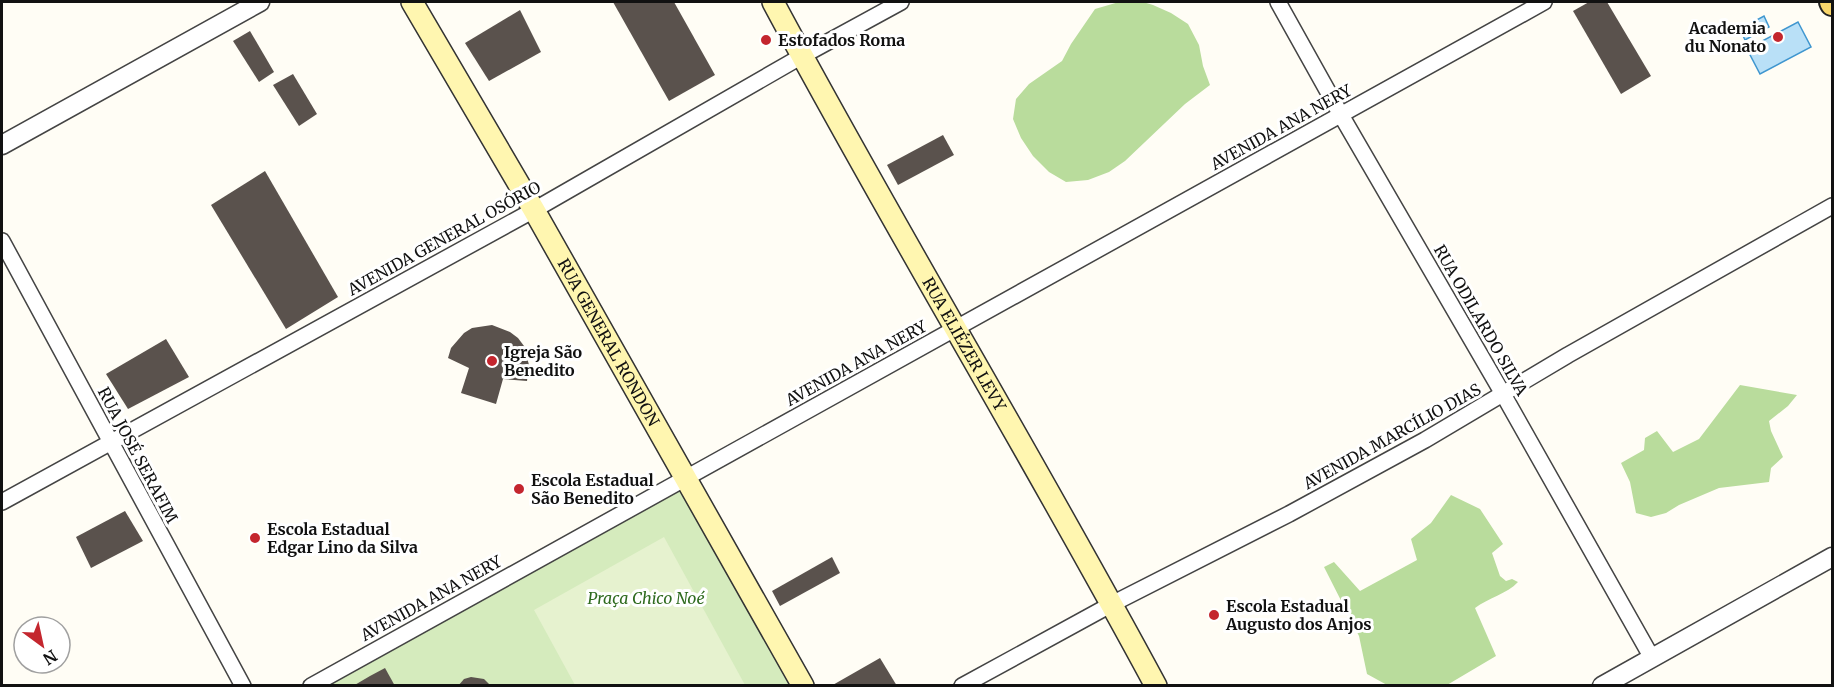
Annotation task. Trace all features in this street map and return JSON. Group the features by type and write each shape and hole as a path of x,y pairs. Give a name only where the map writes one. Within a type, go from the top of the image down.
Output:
{"main road":[{"name":"RUA GENERAL RONDON","path":"412,2 534,210 802,686"},
{"name":"RUA ELIÉZER LEVY","path":"773,2 1156,686"}],"street":[{"path":"2,145 260,2"},
{"name":"AVENIDA GENERAL OSÓRIO","path":"2,502 534,210 802,56 901,2"},
{"name":"RUA ODILARDO SILVA","path":"1278,2 1652,658"},
{"name":"AVENIDA ANA NERY","path":"310,686 1544,2"},
{"name":"AVENIDA MARCÍLIO DIAS","path":"962,686 1112,604 1289,514 1425,440 1568,355 1833,206"},
{"name":"RUA JOSÉ SERAFIM","path":"2,241 243,686"},
{"path":"1602,686 1833,557"}],"green space":[{"path":"1119,2 1143,2 1153,5 1188,24 1199,45 1210,85 1185,104 1125,161 1109,172 1088,180 1066,182 1049,172 1033,156 1021,138 1013,119 1016,99 1029,84 1062,61 1095,9"},
{"path":"1740,385 1797,395 1788,406 1769,421 1783,457 1771,468 1769,482 1719,488 1666,513 1651,517 1636,513 1630,482 1621,463 1644,450 1645,438 1657,431 1673,452 1699,439"},
{"name":"Praça Chico Noé","path":"685,478 791,686 311,686"},
{"path":"1451,495 1480,509 1503,544 1492,553 1500,576 1506,581 1512,579 1518,582 1475,608 1496,656 1447,685 1387,685 1367,674 1359,636 1324,567 1334,562 1360,591 1417,560 1411,539 1431,523"},
{"path":"664,537 745,685 575,685 534,610"}],"water":[{"path":"1764,16 1769,27 1745,40 1740,29"},
{"path":"1798,22 1811,47 1760,74 1747,49"}],"building":[{"path":"613,2 674,2 715,75 669,101"},
{"path":"1589,2 1607,2 1651,76 1621,94 1573,11"},
{"path":"520,10 541,52 489,81 465,43"},
{"path":"250,31 274,72 259,82 233,41"},
{"path":"293,74 317,114 299,126 273,85"},
{"path":"943,135 954,155 898,185 887,165"},
{"path":"265,171 338,297 286,329 211,205"},
{"name":"Igreja São Benedito","path":"492,325 518,338 524,346 529,365 527,381 503,379 496,404 461,393 469,368 448,358 451,348 464,333 472,328"},
{"path":"166,339 189,377 128,409 106,374"},
{"path":"125,511 143,541 91,568 76,537"},
{"path":"832,557 840,573 780,606 772,591"},
{"path":"880,658 897,686 831,686"},
{"path":"385,668 395,686 353,686 370,676"},
{"path":"471,677 484,679 491,686 458,686 464,679"}],"place":[{"name":"Academia du Nonato","path":"1778,37"},
{"name":"Estofados Roma","path":"766,40"},
{"name":"Igreja São Benedito","path":"492,361"},
{"name":"Escola Estadual São Benedito","path":"519,489"},
{"name":"Escola Estadual Edgar Lino da Silva","path":"255,538"},
{"name":"Escola Estadual Augusto dos Anjos","path":"1214,615"}]}
